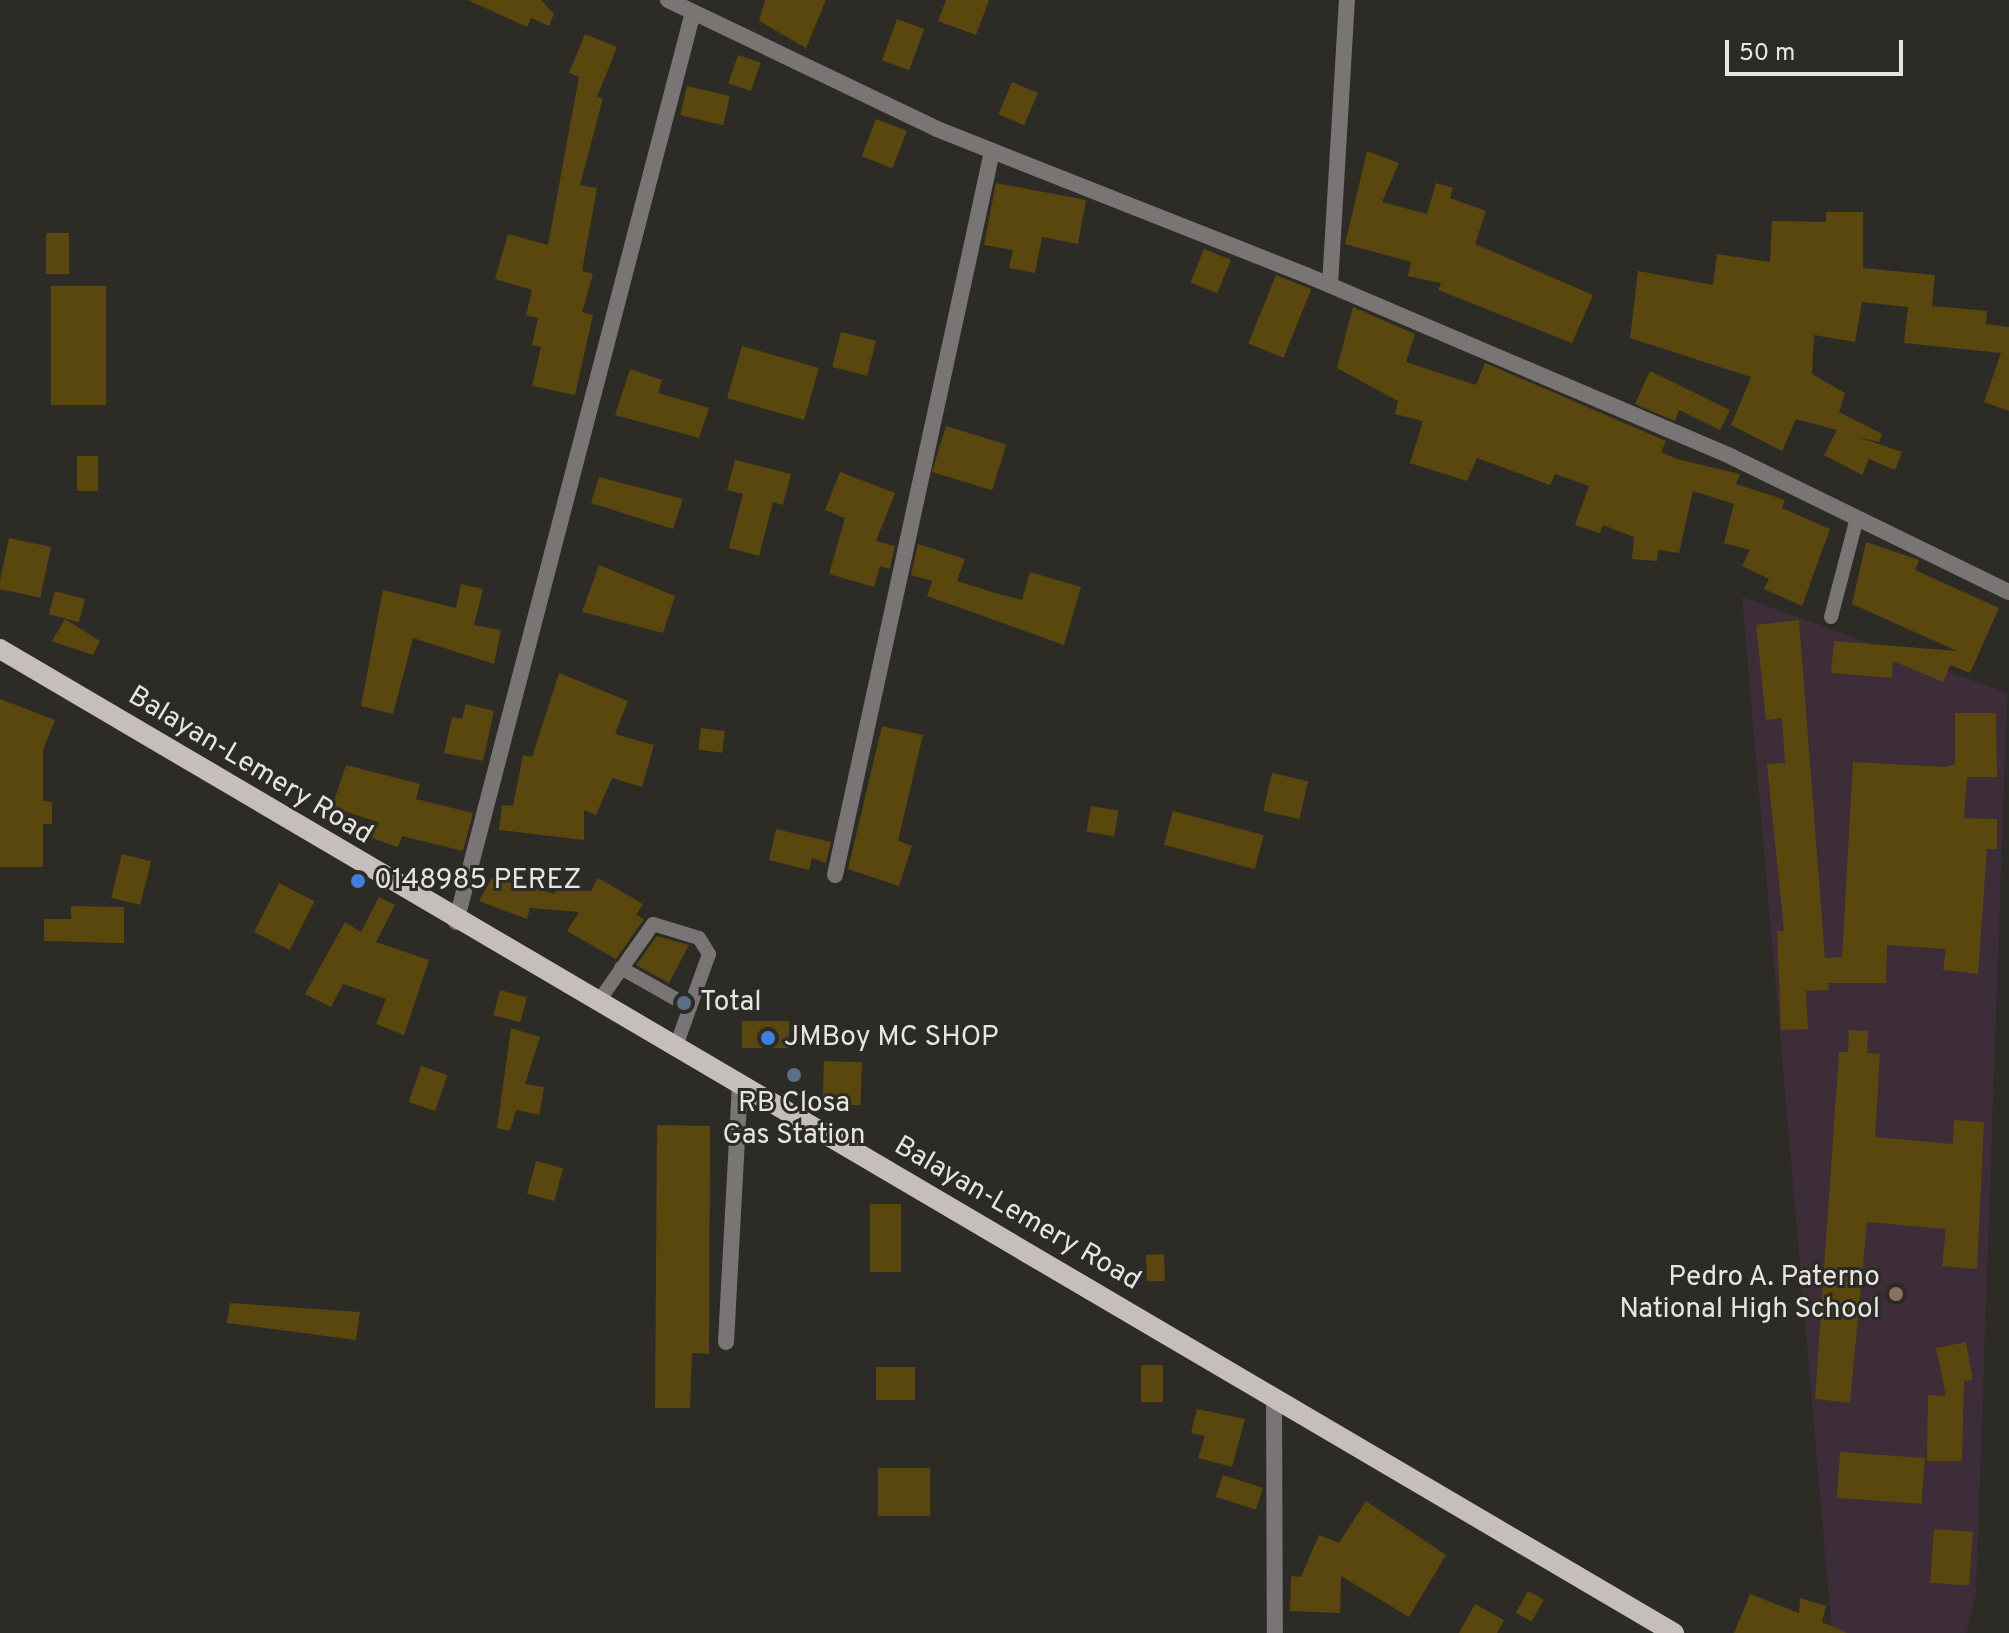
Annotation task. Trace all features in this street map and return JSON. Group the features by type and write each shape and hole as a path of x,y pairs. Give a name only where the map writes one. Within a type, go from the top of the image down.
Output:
{"main road":[{"name":"Balayan-Lemery Road","path":"0,649 456,922 676,1046 1674,1633"}],"street":[{"path":"668,0 696,6 992,151 1330,285 1857,518 2009,592"},
{"path":"1330,285 1347,0"},
{"path":"456,922 696,6"},
{"path":"835,875 992,151"},
{"path":"726,1342 740,1084"},
{"path":"1274,1398 1275,1633"}],"lane":[{"path":"1831,617 1857,518"},
{"path":"598,1002 653,924 699,938 709,954 676,1046"},
{"path":"621,968 690,1007"}],"shaded area":[{"path":"1742,597 2007,693 1976,1594 1966,1633 1832,1633"}],"building":[{"path":"468,0 541,0 554,14 549,26 531,18 527,27"},
{"path":"765,0 826,0 806,48 759,21"},
{"path":"946,0 989,0 976,35 938,21"},
{"path":"897,19 924,29 909,70 882,60"},
{"path":"585,34 617,47 597,97 603,98 580,185 597,188 582,271 593,274 582,312 593,315 575,395 532,386 541,347 532,345 538,318 526,315 532,290 495,279 508,234 548,245 579,77 569,73"},
{"path":"738,55 761,63 751,91 728,83"},
{"path":"1012,82 1038,93 1024,125 998,114"},
{"path":"687,86 730,96 723,125 680,115"},
{"path":"876,119 907,131 892,168 862,156"},
{"path":"1367,151 1399,163 1382,202 1427,214 1436,183 1453,188 1450,198 1486,211 1475,244 1593,295 1572,343 1438,290 1441,283 1408,276 1411,262 1345,244"},
{"path":"996,183 1086,200 1078,244 1042,237 1035,273 1009,268 1013,250 984,245"},
{"path":"1826,212 1863,212 1863,268 1935,275 1932,306 1987,311 1986,324 2009,327 2009,411 1984,402 2001,353 1904,343 1908,307 1862,302 1855,342 1814,335 1812,374 1845,393 1839,412 1882,434 1879,442 1858,437 1902,452 1895,470 1869,459 1862,475 1824,455 1837,430 1796,419 1782,451 1731,425 1751,377 1630,338 1638,271 1713,285 1717,254 1770,262 1772,221 1826,222"},
{"path":"46,233 69,233 69,274 46,274"},
{"path":"1204,249 1231,260 1217,293 1191,282"},
{"path":"1276,275 1311,289 1284,358 1248,344"},
{"path":"51,286 106,286 106,405 51,405"},
{"path":"1353,307 1415,334 1406,362 1476,385 1485,363 1666,441 1661,452 1677,459 1740,474 1736,484 1785,500 1782,508 1830,529 1802,606 1764,589 1769,579 1742,566 1750,550 1724,543 1734,504 1693,491 1679,553 1658,550 1657,561 1632,559 1634,537 1603,525 1600,533 1575,525 1589,486 1555,474 1550,485 1477,458 1467,481 1410,463 1423,421 1395,414 1398,401 1337,368"},
{"path":"841,332 876,341 867,376 832,367"},
{"path":"742,346 819,368 804,420 727,398"},
{"path":"630,369 662,380 658,393 709,408 699,438 615,415"},
{"path":"1650,371 1730,410 1720,430 1679,410 1675,421 1635,404"},
{"path":"946,426 1006,444 992,490 932,472"},
{"path":"77,456 98,456 98,491 77,491"},
{"path":"735,460 791,474 783,505 773,502 759,556 729,548 743,494 727,490"},
{"path":"840,472 895,493 876,541 895,546 890,569 880,566 874,587 829,574 845,518 825,510"},
{"path":"599,477 683,499 673,529 591,503"},
{"path":"9,538 51,547 40,598 0,589"},
{"path":"1866,542 1919,560 1915,570 1999,608 1970,673 1950,665 1943,682 1893,661 1892,678 1831,673 1834,641 1957,651 1852,604"},
{"path":"918,544 965,559 957,581 995,593 1022,600 1030,572 1081,587 1064,645 927,596 932,581 911,575"},
{"path":"599,565 675,596 663,633 582,612"},
{"path":"461,584 483,589 474,625 501,630 494,664 413,638 393,714 361,706 383,590 456,608"},
{"path":"55,591 85,599 79,622 49,614"},
{"path":"65,619 100,641 93,655 52,641"},
{"path":"1799,620 1825,958 1842,957 1853,762 1946,767 1955,764 1955,713 1996,713 1997,777 1967,777 1964,818 1997,819 1997,849 1987,849 1978,974 1943,970 1946,949 1887,945 1886,983 1828,983 1829,990 1806,991 1808,1029 1781,1030 1777,931 1784,931 1767,764 1785,763 1782,718 1766,720 1756,625"},
{"path":"559,673 628,701 615,734 654,745 642,787 612,778 596,815 584,810 584,840 499,830 502,805 513,806 523,755 532,757"},
{"path":"0,699 55,720 43,750 43,801 52,802 52,824 43,824 43,867 0,867"},
{"path":"466,704 494,711 483,761 444,753 452,717 462,719"},
{"path":"882,726 923,735 898,841 912,846 899,886 848,869"},
{"path":"701,728 725,731 722,753 698,750"},
{"path":"346,765 420,784 416,799 473,813 463,851 402,836 398,847 372,838 377,822 332,807"},
{"path":"1272,773 1308,781 1299,819 1263,811"},
{"path":"1091,806 1119,811 1114,836 1086,832"},
{"path":"1173,811 1264,835 1255,869 1164,845"},
{"path":"776,829 831,842 826,863 812,858 809,870 769,860"},
{"path":"122,854 151,861 140,905 111,898"},
{"path":"492,878 555,894 555,888 591,891 598,878 643,904 636,915 644,919 616,959 567,931 579,912 530,908 527,919 479,901"},
{"path":"279,883 315,901 290,950 254,932"},
{"path":"379,897 395,905 376,942 429,960 404,1035 376,1024 386,999 343,984 331,1007 305,994 345,922 361,932"},
{"path":"71,906 124,907 124,943 44,941 44,919 71,919"},
{"path":"657,936 689,945 669,983 636,965"},
{"path":"500,990 527,997 520,1022 493,1015"},
{"path":"742,1021 789,1021 789,1048 742,1048"},
{"path":"511,1028 540,1037 525,1084 544,1087 539,1115 516,1110 510,1131 497,1128"},
{"path":"1849,1030 1868,1031 1867,1053 1880,1054 1875,1137 1953,1144 1954,1120 1984,1122 1977,1269 1942,1266 1946,1229 1867,1222 1850,1403 1815,1399 1839,1052 1848,1052"},
{"path":"824,1061 862,1062 860,1105 822,1104"},
{"path":"421,1066 447,1075 435,1111 409,1102"},
{"path":"657,1125 710,1126 709,1354 692,1353 690,1408 655,1408"},
{"path":"536,1161 563,1168 554,1201 527,1194"},
{"path":"870,1204 901,1204 901,1272 870,1272"},
{"path":"1164,1254 1165,1281 1147,1282 1146,1255"},
{"path":"230,1303 360,1312 356,1340 227,1323"},
{"path":"1966,1342 1973,1380 1964,1381 1962,1461 1927,1461 1928,1395 1946,1396 1936,1348"},
{"path":"1141,1365 1163,1365 1163,1402 1141,1402"},
{"path":"876,1367 915,1367 915,1400 876,1400"},
{"path":"1197,1409 1245,1419 1232,1467 1198,1458 1205,1436 1191,1433"},
{"path":"1840,1452 1925,1458 1922,1504 1837,1498"},
{"path":"878,1468 930,1468 930,1516 878,1516"},
{"path":"1223,1475 1263,1488 1256,1510 1216,1497"},
{"path":"1366,1501 1446,1555 1409,1617 1341,1576 1340,1613 1290,1611 1291,1576 1301,1577 1319,1535 1339,1543"},
{"path":"1934,1529 1973,1532 1969,1586 1930,1583"},
{"path":"1528,1591 1544,1600 1532,1622 1516,1613"},
{"path":"1750,1594 1799,1613 1800,1598 1826,1606 1822,1622 1847,1633 1734,1633"},
{"path":"1475,1604 1504,1620 1497,1633 1459,1633"}],"place":[{"name":"0148985 PEREZ","path":"358,881"},
{"name":"Total","path":"684,1003"},
{"name":"JMBoy MC SHOP","path":"768,1038"},
{"name":"RB Closa Gas Station","path":"794,1075"},
{"name":"Pedro A. Paterno National High School","path":"1896,1294"}]}
